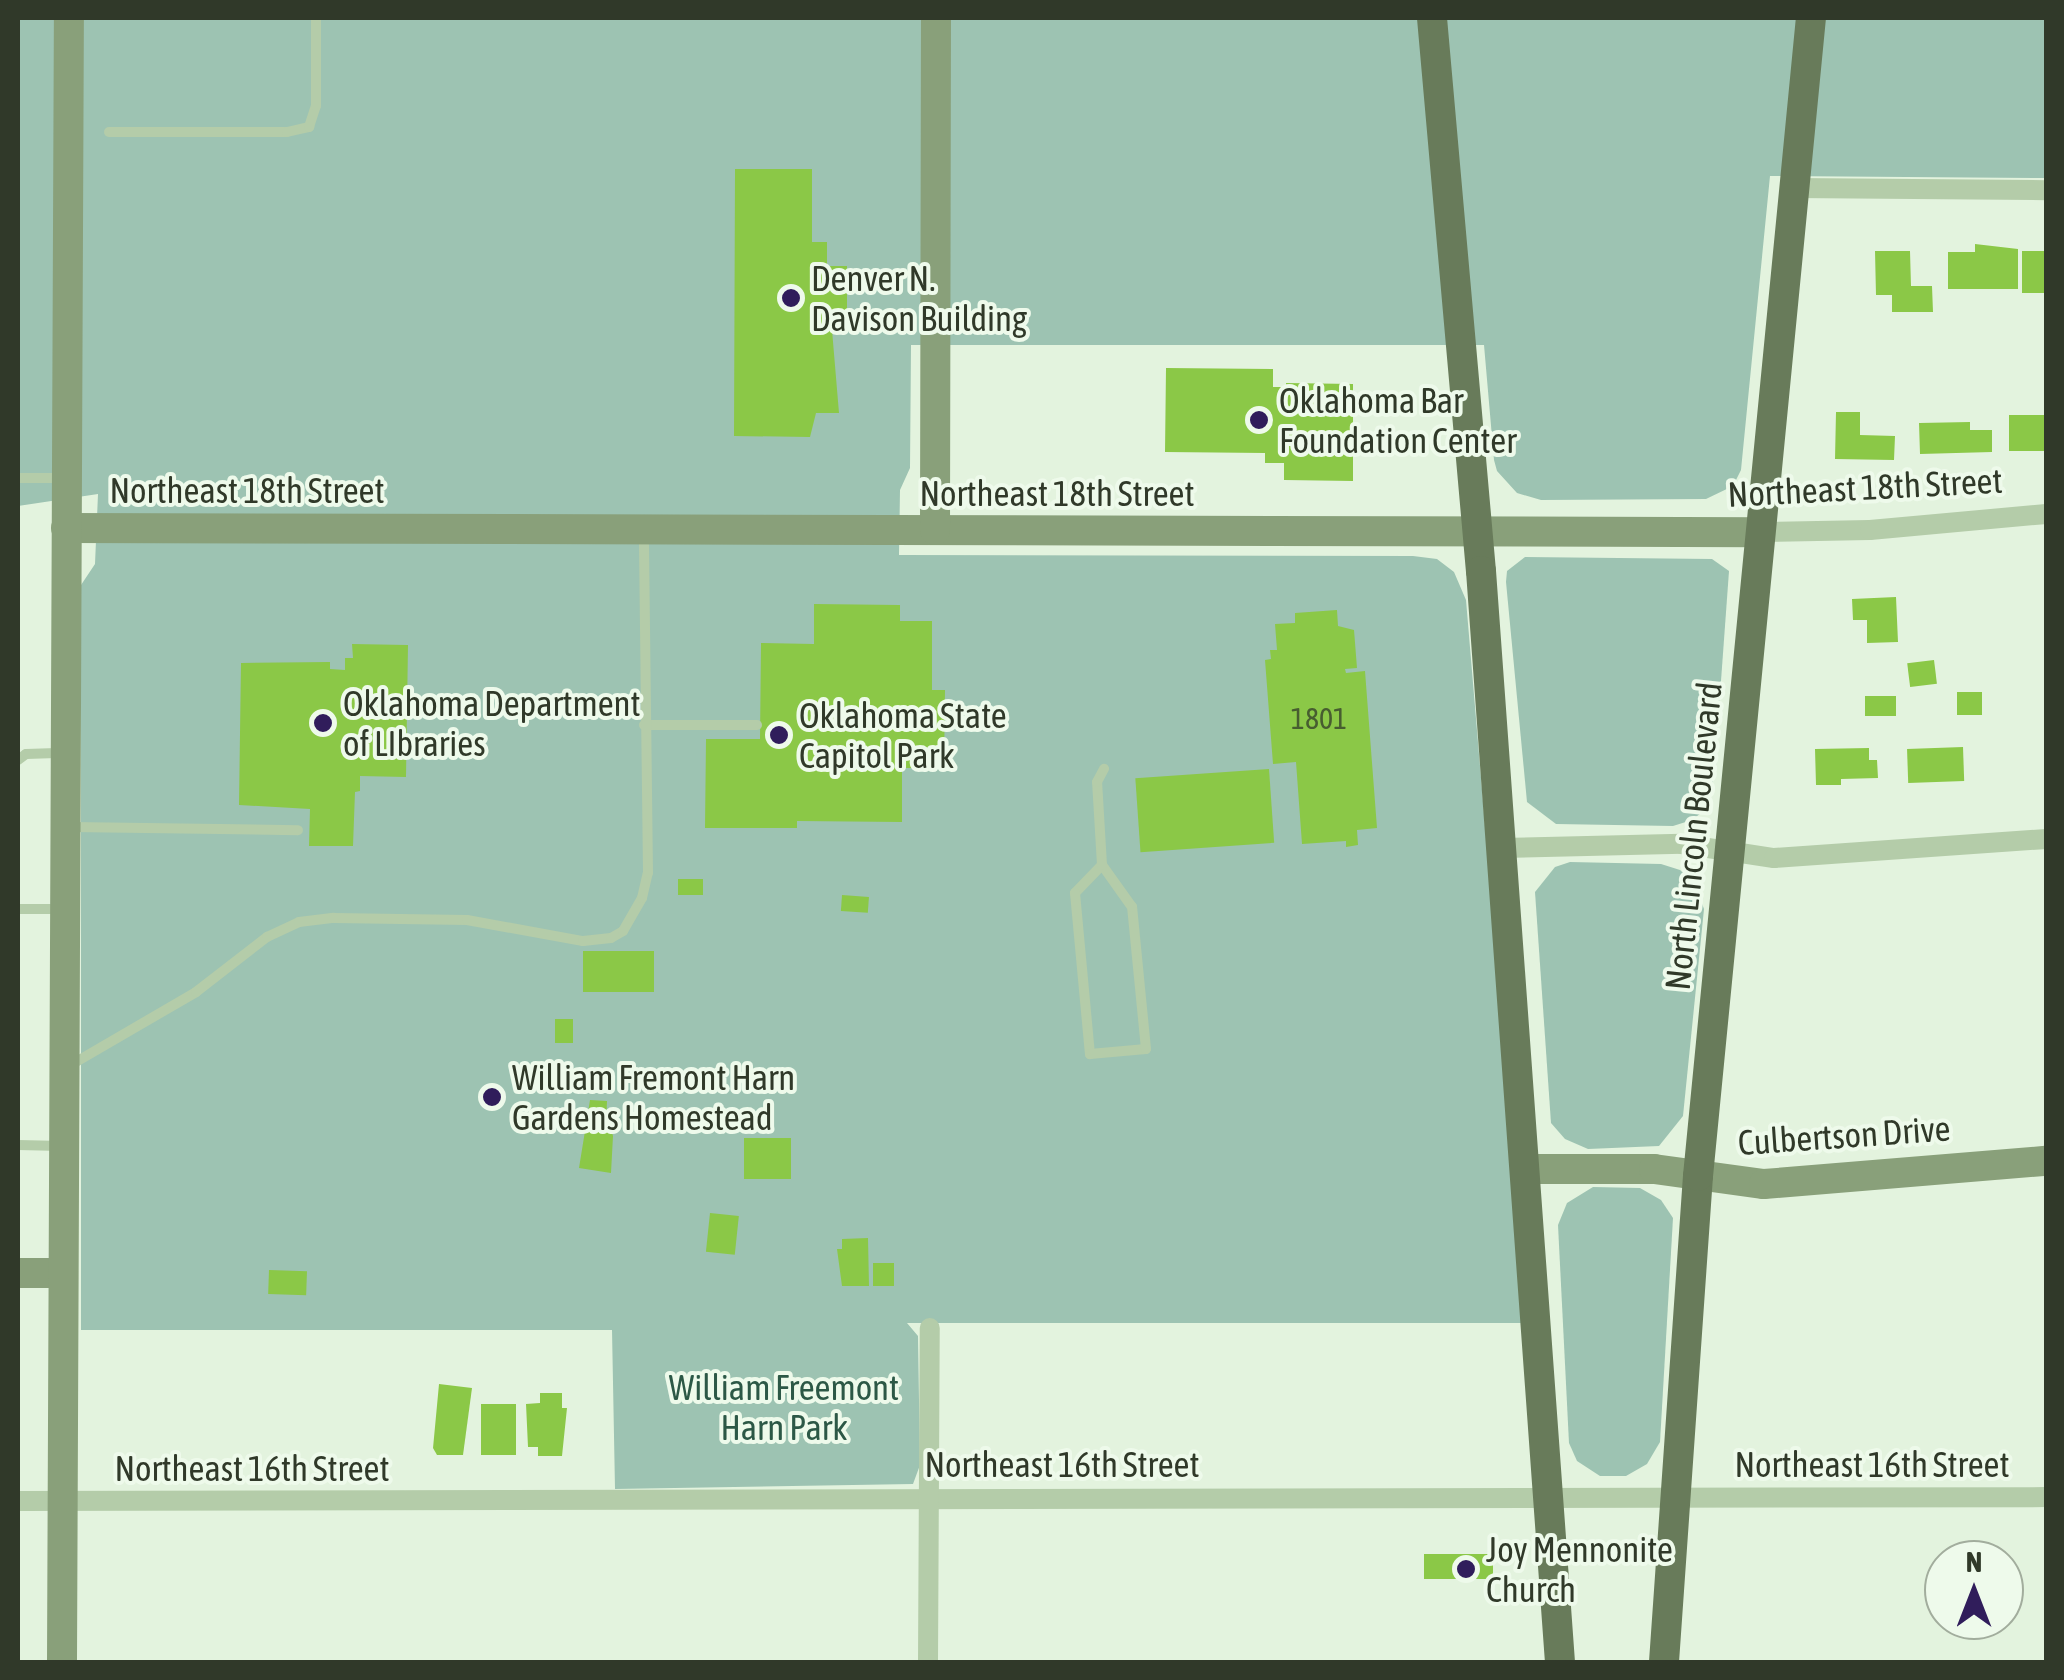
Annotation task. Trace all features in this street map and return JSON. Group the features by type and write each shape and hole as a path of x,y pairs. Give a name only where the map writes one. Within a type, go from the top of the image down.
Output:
{"main road":[{"path":"1432,18 1478,532 1528,1169 1560,1662"},
{"name":"North Lincoln Boulevard","path":"1664,1662 1660,1557 1674,1496 1728,851 1811,18"}],"street":[{"path":"62,1662 68,18"},
{"path":"935,530 936,18"},
{"path":"1794,188 2046,190"},
{"name":"Northeast 18th Street","path":"66,528 1760,532 1870,530 2046,514"},
{"path":"1500,848 1682,844 1791,857 2046,838"},
{"name":"Culbertson Drive","path":"1528,1169 1654,1169 1764,1184 2046,1161"},
{"path":"18,1273 63,1273"},
{"path":"928,1662 930,1328"},
{"name":"Northeast 16th Street","path":"18,1502 2046,1497"}],"lane":[{"path":"109,132 287,132 309,127 316,106 316,18"},
{"path":"18,478 66,478"},
{"path":"64,1068 92,1056 196,992 267,937 298,922 334,918 446,919 482,922 560,940 610,938 632,918 646,886 644,528"},
{"path":"644,725 757,726"},
{"path":"18,760 26,754 65,753"},
{"path":"1102,865 1075,894 1090,1054 1146,1049 1132,906 1102,865 1097,782 1104,769"},
{"path":"65,827 298,830"},
{"path":"18,909 64,909"},
{"path":"18,1145 63,1146"}],"green space":[{"name":"Oklahoma State Capitol Park","path":"18,18 2046,18 2046,178 1770,176 1741,470 1733,486 1706,499 1541,500 1517,493 1497,471 1494,460 1484,345 911,345 910,468 900,490 899,555 1413,556 1437,559 1454,572 1466,600 1527,1323 907,1323 918,1336 920,1465 913,1484 615,1489 612,1330 81,1330 81,585 95,564 98,494 18,506"},
{"path":"1525,557 1712,559 1729,571 1714,777 1705,810 1692,820 1673,826 1556,824 1527,802 1506,582 1507,571"},
{"path":"1570,862 1661,864 1680,870 1695,884 1704,909 1683,1116 1659,1146 1588,1149 1565,1139 1551,1123 1535,892 1555,867"},
{"path":"1593,1187 1640,1188 1661,1200 1673,1218 1660,1442 1647,1464 1626,1476 1600,1476 1577,1461 1569,1443 1558,1225 1567,1203"}],"building":[{"name":"Denver N. Davison Building","path":"735,169 812,169 812,242 827,242 827,266 847,266 847,318 831,318 839,413 816,413 810,437 734,436"},
{"path":"1975,244 2018,249 2018,289 1948,289 1948,252 1975,252"},
{"path":"1875,251 1910,251 1911,286 1932,286 1933,312 1892,312 1892,295 1876,295"},
{"path":"2022,251 2046,251 2046,293 2022,293"},
{"name":"Oklahoma Bar Foundation Center","path":"1166,368 1273,369 1273,387 1286,387 1286,383 1353,384 1353,481 1284,480 1284,463 1265,463 1265,453 1165,452"},
{"path":"1836,412 1860,412 1860,435 1895,436 1894,460 1835,459"},
{"path":"2009,415 2046,415 2046,451 2009,451"},
{"path":"1970,422 1970,430 1992,430 1992,452 1920,454 1919,423"},
{"path":"1896,597 1898,642 1867,643 1867,620 1853,620 1852,599"},
{"path":"814,604 900,605 900,621 932,621 932,690 945,690 944,768 902,768 902,822 797,821 797,828 705,828 706,739 760,739 761,643 814,644"},
{"path":"1337,610 1338,626 1354,630 1357,668 1345,669 1346,673 1365,671 1377,828 1357,830 1358,845 1346,847 1346,841 1302,844 1296,762 1273,764 1265,660 1271,659 1270,650 1277,650 1275,624 1295,623 1295,613"},
{"name":"Oklahoma Department of LIbraries","path":"352,644 408,645 406,777 360,776 360,791 355,792 353,846 309,846 310,809 239,805 241,663 330,662 330,669 345,670 345,658 353,658"},
{"path":"1934,660 1937,684 1910,687 1907,663"},
{"path":"1957,692 1982,692 1982,715 1957,715"},
{"path":"1865,696 1896,696 1896,716 1865,716"},
{"path":"1963,747 1964,781 1908,783 1907,749"},
{"path":"1869,748 1869,760 1877,760 1878,778 1841,779 1841,785 1816,785 1815,749"},
{"path":"1269,769 1274,843 1140,852 1135,778"},
{"path":"678,879 703,879 703,895 678,895"},
{"path":"842,895 869,897 868,913 841,911"},
{"path":"583,951 654,951 654,992 583,992"},
{"path":"555,1019 573,1019 573,1043 555,1043"},
{"path":"590,1100 607,1101 606,1126 610,1126 613,1136 611,1173 579,1168"},
{"path":"744,1138 791,1138 791,1179 744,1179"},
{"path":"710,1213 739,1216 735,1255 706,1252"},
{"path":"868,1238 869,1286 842,1286 837,1249 842,1249 842,1239"},
{"path":"873,1263 894,1263 894,1286 873,1286"},
{"path":"269,1270 307,1271 306,1295 268,1294"},
{"path":"439,1384 472,1388 463,1455 437,1455 433,1448"},
{"path":"540,1393 562,1393 562,1408 567,1408 562,1456 538,1456 538,1447 528,1447 526,1404 540,1403"},
{"path":"481,1404 516,1404 516,1455 481,1455"},
{"path":"1424,1554 1493,1554 1493,1579 1424,1579"}],"place":[{"name":"Denver N. Davison Building","path":"791,298"},
{"name":"Oklahoma Bar Foundation Center","path":"1259,420"},
{"name":"Oklahoma Department of LIbraries","path":"323,723"},
{"name":"Oklahoma State Capitol Park","path":"779,735"},
{"name":"William Fremont Harn Gardens Homestead","path":"492,1097"},
{"name":"Joy Mennonite Church","path":"1466,1569"}],"park label":[{"name":"William Freemont Harn Park","path":"784,1407"}]}
